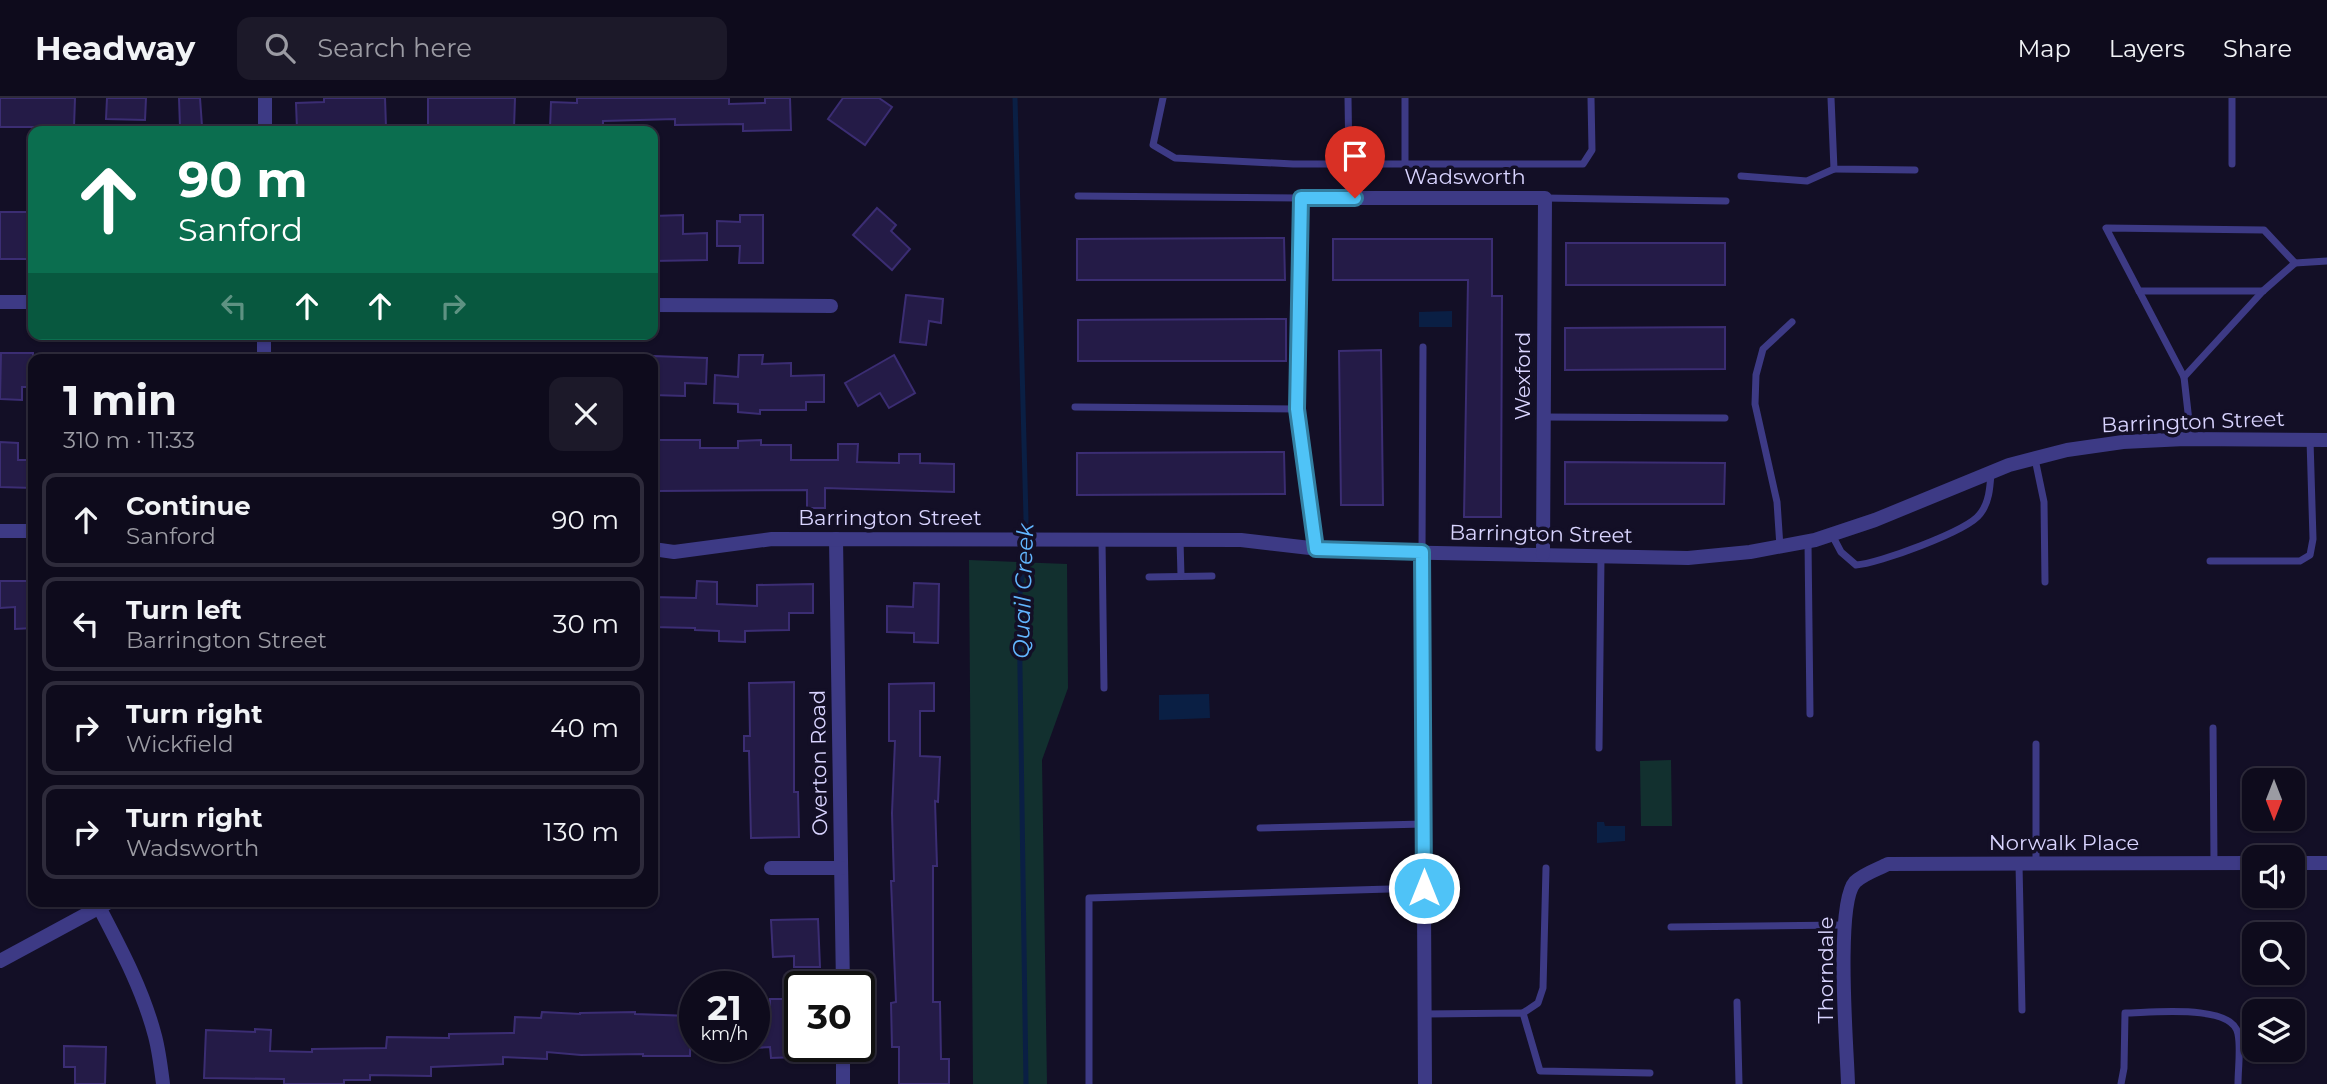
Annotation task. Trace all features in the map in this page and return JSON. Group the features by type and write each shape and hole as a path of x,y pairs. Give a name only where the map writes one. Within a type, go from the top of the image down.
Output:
{"street":[{"path":"265,98 265,126"},
{"path":"1301,198 1297,409 1316,549"},
{"name":"Wadsworth","path":"1301,198 1545,198"},
{"name":"Wexford","path":"1543,554 1545,198"},
{"path":"0,302 28,302"},
{"path":"658,305 831,306"},
{"name":"Barrington Street","path":"658,550 674,552 772,539 1102,539 1259,541 1316,549 1688,558 1808,542 1875,520 1991,472 2067,450 2123,442 2191,439 2327,440"},
{"path":"0,531 28,531"},
{"name":"Overton Road","path":"836,539 842,971"},
{"path":"1422,552 1425,1084"},
{"name":"Norwalk Place","path":"1876,870 1888,864 2242,863"},
{"path":"2305,863 2327,863"},
{"path":"771,868 841,868"},
{"name":"Thorndale","path":"1848,1084 1844,925 1848,894 1855,883 1876,870"},
{"path":"0,961 99,907"},
{"path":"106,907 140,991 155,1037 163,1084"},
{"path":"843,1062 844,1084"}],"lane":[{"path":"1163,98 1153,145 1175,158 1293,164 1583,164 1591,150 1591,98"},
{"path":"1348,98 1349,164"},
{"path":"1405,98 1405,164"},
{"path":"1831,98 1834,169"},
{"path":"2232,98 2232,164"},
{"path":"1741,176 1807,181 1834,169 1915,170"},
{"name":"Wadsworth","path":"1078,196 1301,198"},
{"name":"Wadsworth","path":"1545,198 1726,201"},
{"path":"2191,439 2184,377 2106,228 2264,230 2295,263"},
{"path":"2184,377 2263,291 2295,263 2327,261"},
{"path":"2139,291 2263,291"},
{"path":"1780,547 1777,502 1755,404 1756,374 1763,349 1792,322"},
{"path":"1422,552 1423,346"},
{"path":"1075,407 1297,409"},
{"path":"1544,417 1724,418"},
{"path":"2210,561 2300,561 2310,555 2313,539 2310,440"},
{"path":"2035,458 2044,502 2045,582"},
{"path":"1832,535 1841,552 1856,565 1874,562 1929,541 1978,518 1986,507 1991,472"},
{"path":"1102,539 1104,688"},
{"path":"1180,540 1181,576"},
{"path":"1808,542 1810,713"},
{"path":"1599,748 1601,556"},
{"path":"1149,576 1212,576"},
{"path":"2213,728 2214,863"},
{"path":"2036,744 2036,864"},
{"path":"1260,828 1423,824"},
{"path":"2019,864 2022,1010"},
{"path":"1425,1014 1523,1013 1538,1003 1542,988 1546,868"},
{"path":"1089,1084 1089,898 1424,888"},
{"path":"1671,927 1844,925"},
{"path":"1737,1002 1739,1084"},
{"path":"1523,1013 1540,1071 1650,1073"},
{"path":"2121,1084 2125,1013 2211,1013 2231,1020 2238,1031 2238,1084"}],"green space":[{"path":"969,560 1067,564 1068,688 1042,760 1047,1084 973,1084"},
{"path":"1671,760 1672,826 1641,826 1640,761"}],"water":[{"path":"1452,311 1452,327 1419,327 1419,312"},
{"path":"1209,694 1210,718 1159,720 1159,695"},
{"path":"1597,822 1604,822 1605,826 1625,826 1625,841 1597,843"}],"building":[{"path":"0,98 75,98 74,126 0,127"},
{"path":"107,98 146,98 145,120 106,119"},
{"path":"179,98 200,98 202,126 180,126"},
{"path":"324,98 385,98 386,126 297,126 296,103 324,102"},
{"path":"428,98 515,98 514,126 428,126"},
{"path":"577,98 729,98 729,104 765,103 765,98 790,98 791,130 743,131 743,124 675,125 675,119 603,121 603,126 550,126 551,102 577,103"},
{"path":"843,98 879,98 892,107 865,145 828,119"},
{"path":"877,208 896,225 891,231 910,249 892,270 853,235"},
{"path":"0,212 28,212 28,259 0,259"},
{"path":"683,215 683,234 707,233 707,260 658,261 658,216"},
{"path":"740,215 763,215 763,263 739,263 740,246 717,246 717,221 740,222"},
{"path":"1284,238 1285,280 1077,280 1077,239"},
{"path":"1333,239 1492,239 1492,296 1502,296 1501,517 1464,517 1468,280 1333,280"},
{"path":"1566,243 1725,243 1725,285 1566,285"},
{"path":"906,295 943,299 941,323 929,321 926,345 900,342"},
{"path":"1286,319 1286,361 1078,361 1078,320"},
{"path":"1725,327 1725,369 1565,370 1565,328"},
{"path":"1381,350 1383,505 1341,505 1339,351"},
{"path":"1,353 33,353 28,354 28,387 22,387 22,400 0,399"},
{"path":"739,355 763,355 762,364 791,363 791,376 824,375 824,402 806,402 806,410 760,410 760,414 738,412 738,404 714,403 715,375 738,377"},
{"path":"894,355 915,393 889,408 880,393 858,406 845,383"},
{"path":"658,356 707,358 706,384 685,383 685,396 658,395"},
{"path":"658,440 700,440 700,448 738,448 738,441 761,440 761,445 791,445 791,460 838,460 838,444 858,444 857,462 899,463 899,454 920,454 920,463 954,464 954,492 825,488 825,508 807,508 807,490 658,491"},
{"path":"0,442 18,443 18,460 28,460 28,488 0,487"},
{"path":"1284,452 1285,494 1077,495 1077,453"},
{"path":"1565,462 1725,463 1724,504 1565,504"},
{"path":"0,581 28,581 28,628 15,629 15,607 0,608"},
{"path":"697,581 717,582 717,604 757,606 757,585 813,584 813,613 789,613 789,630 745,631 745,642 719,641 719,631 658,627 658,597 696,598"},
{"path":"914,583 939,584 938,643 914,642 914,633 887,632 887,606 913,607"},
{"path":"794,682 794,792 798,792 799,837 751,838 749,751 744,751 744,736 750,736 749,683"},
{"path":"934,683 934,711 920,711 920,756 940,757 938,802 935,801 937,866 933,866 933,1002 940,1002 941,1059 949,1059 949,1084 899,1084 899,1047 892,1047 891,1003 896,1002 891,881 894,881 892,813 895,741 889,741 889,684"},
{"path":"818,919 820,967 794,967 794,956 773,957 771,920"},
{"path":"770,999 784,999 784,1058 771,1058"},
{"path":"542,1012 635,1012 679,1016 679,1056 547,1052 547,1059 503,1057 503,1064 431,1067 431,1076 370,1075 370,1080 344,1080 344,1084 284,1084 284,1079 204,1078 206,1030 271,1030 270,1051 312,1052 312,1049 386,1048 387,1037 449,1038 449,1034 514,1033 515,1017 541,1018"},
{"path":"64,1046 106,1047 105,1084 75,1084 75,1067 64,1067"}],"waterway":[{"name":"Quail Creek","path":"1015,98 1026,519 1019,601 1026,1084"}],"route":[{"path":"1355,198 1301,198 1297,409 1316,549 1422,552 1424,888"}]}
